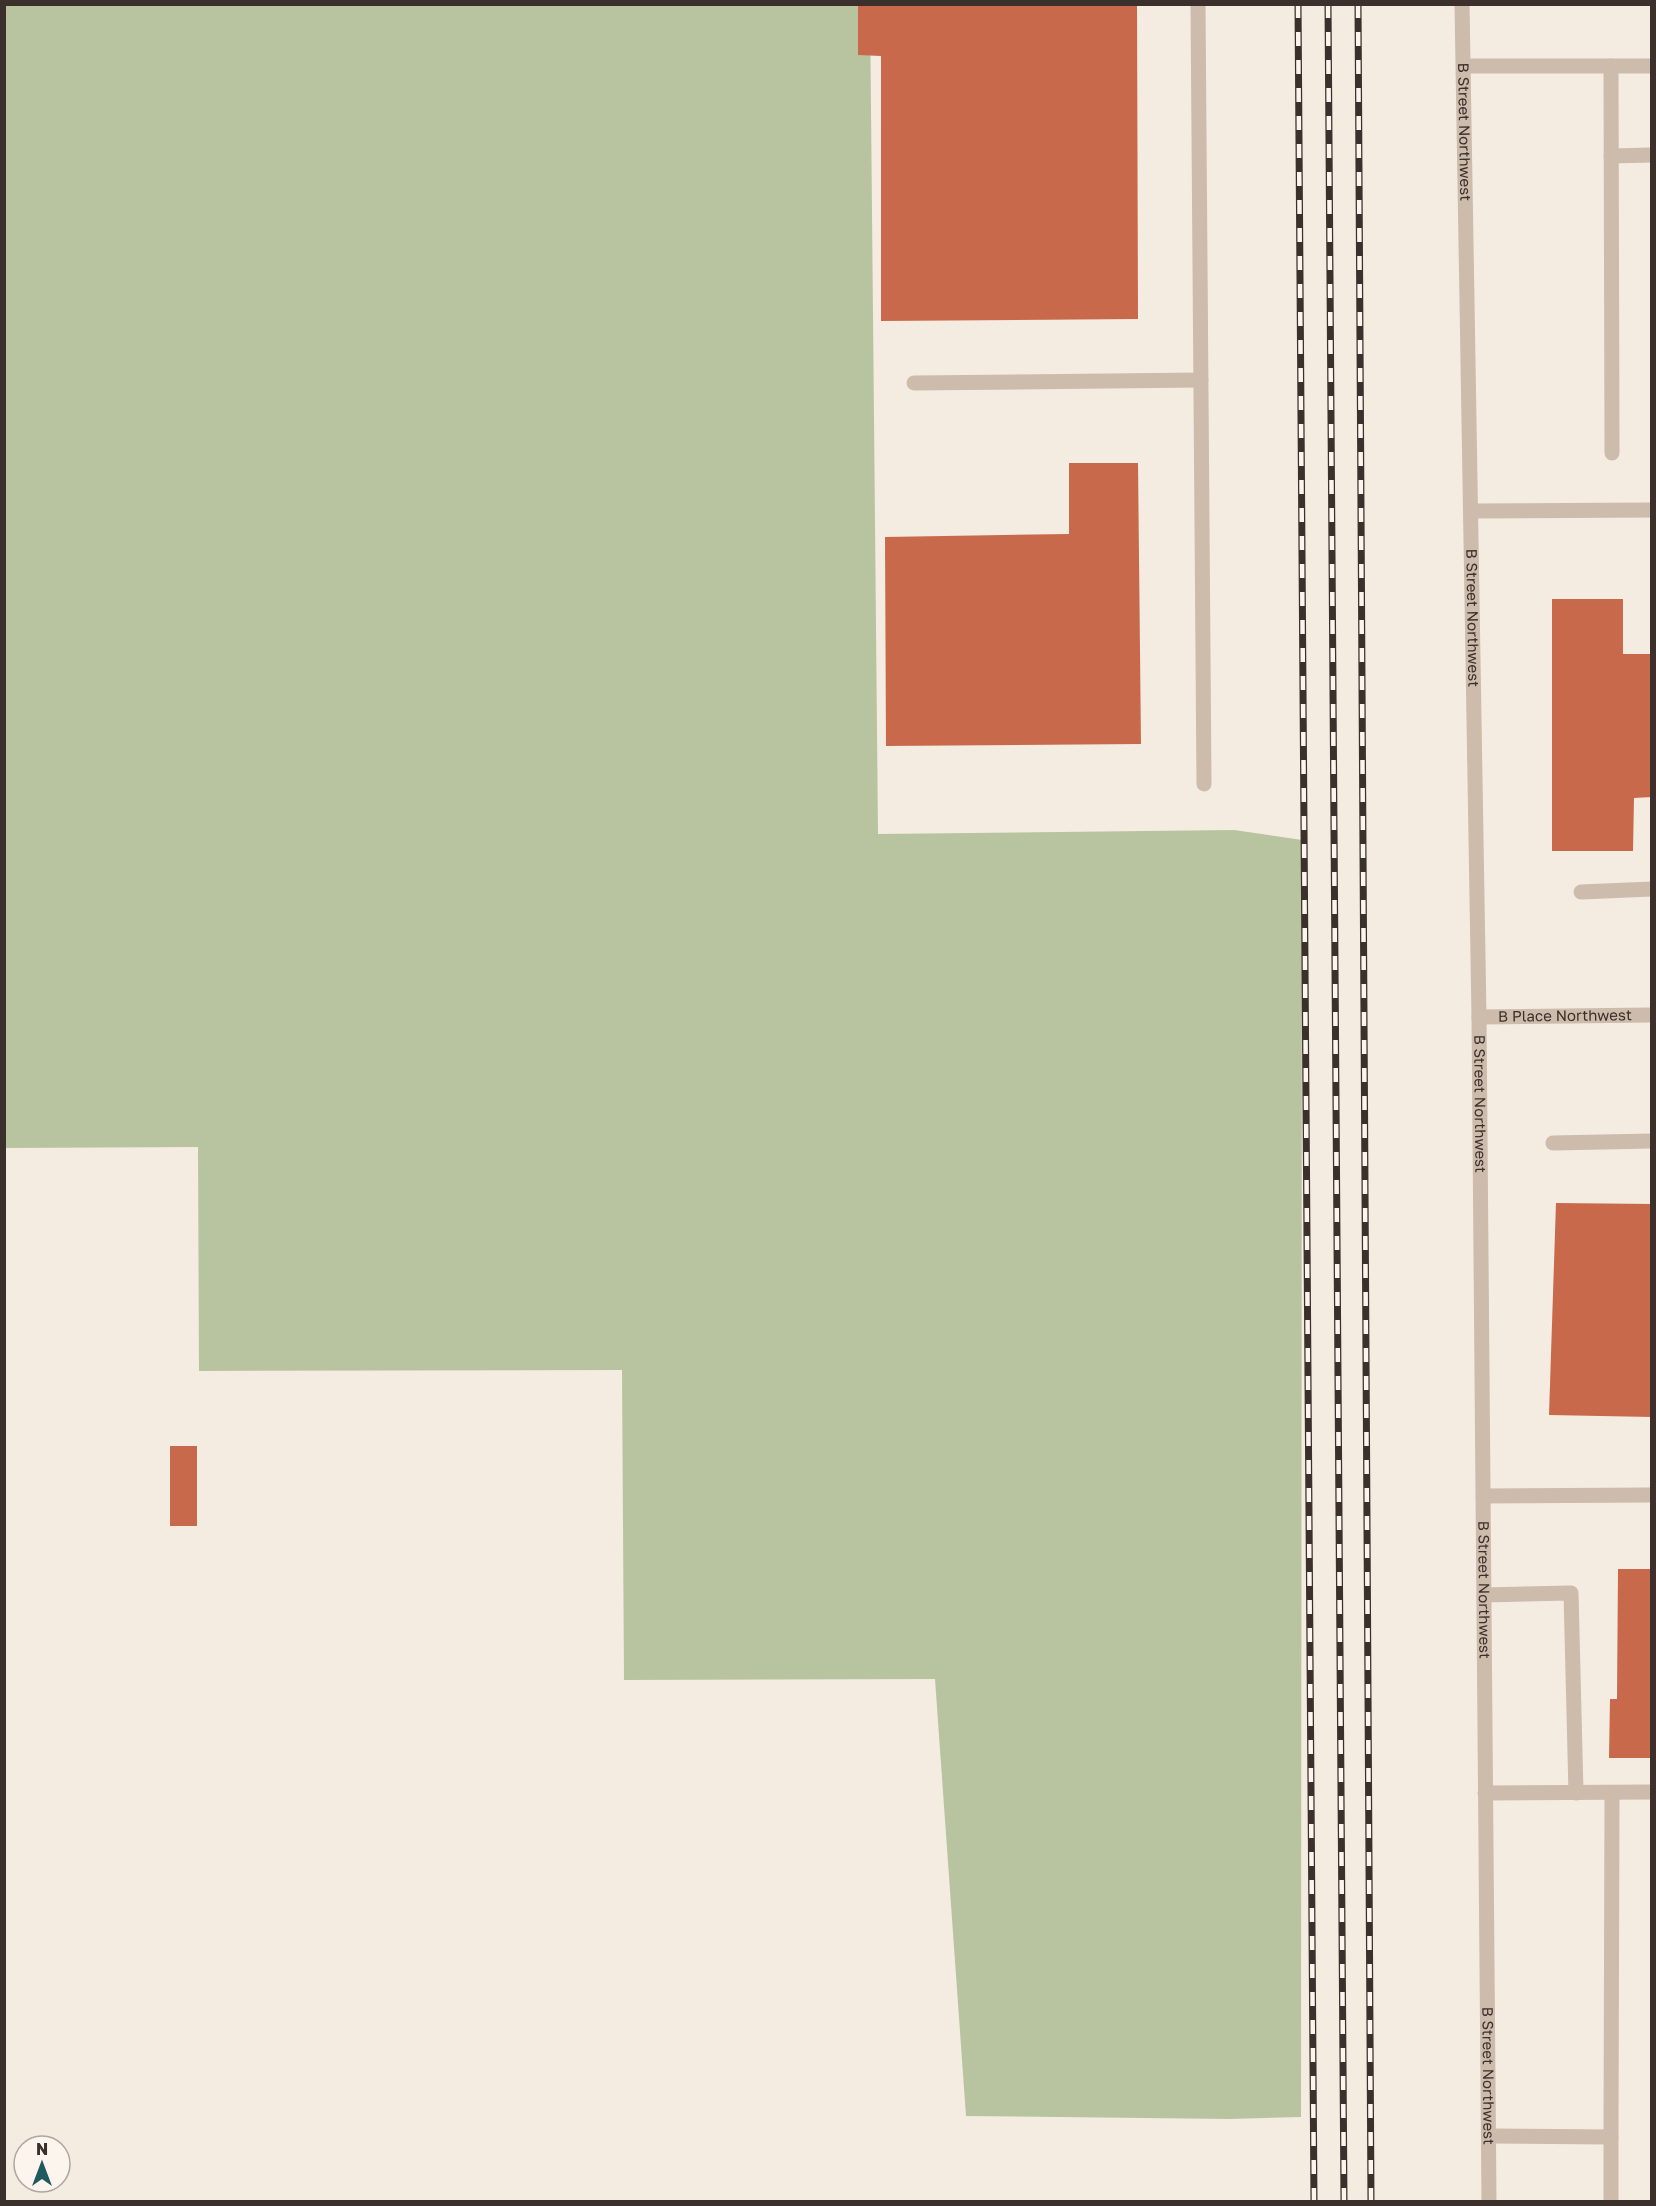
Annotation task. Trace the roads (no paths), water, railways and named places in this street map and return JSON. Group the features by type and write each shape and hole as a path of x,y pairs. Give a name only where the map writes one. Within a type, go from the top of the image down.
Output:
{"street":[{"path":"1198,4 1204,784"},
{"name":"B Street Northwest","path":"1462,4 1479,1017 1489,2202"},
{"path":"1464,66 1652,66"},
{"path":"1611,66 1612,453"},
{"path":"1611,156 1652,156"},
{"path":"914,383 1201,380"},
{"path":"1471,511 1652,510"},
{"path":"1581,892 1652,889"},
{"name":"B Place Northwest","path":"1479,1017 1652,1015"},
{"path":"1553,1143 1652,1141"},
{"path":"1483,1496 1652,1495"},
{"path":"1484,1595 1571,1593 1576,1793"},
{"path":"1485,1793 1652,1792"},
{"path":"1611,2202 1612,1793"},
{"path":"1489,2136 1611,2137"}],"railway":[{"path":"1298,4 1314,2202"},
{"path":"1328,4 1344,2202"},
{"path":"1358,4 1371,2202"}]}
